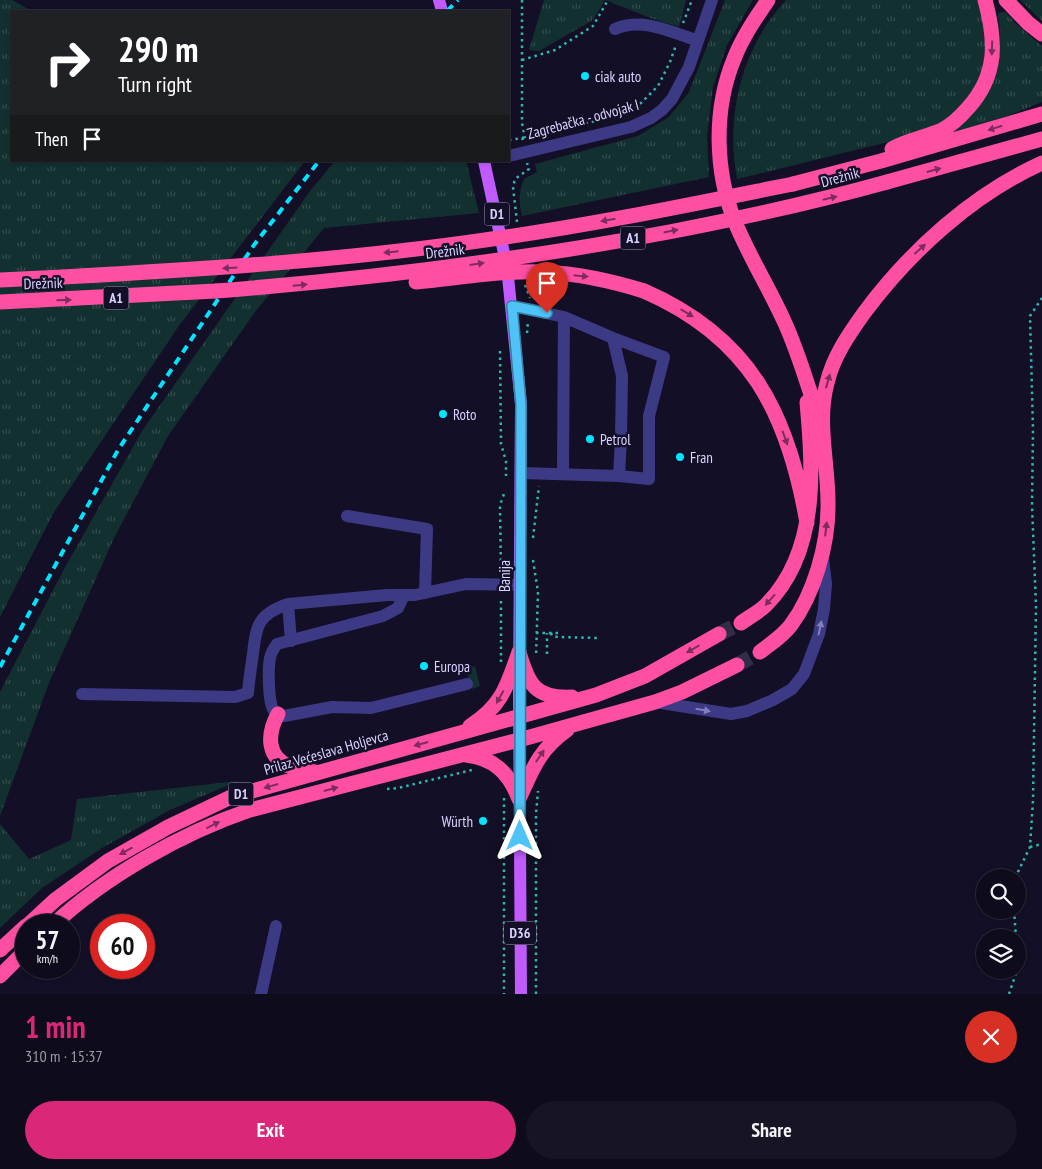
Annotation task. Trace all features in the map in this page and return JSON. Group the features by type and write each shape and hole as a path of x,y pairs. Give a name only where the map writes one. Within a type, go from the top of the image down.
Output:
{"highway":[{"path":"768,0 741,43 728,76 721,115 720,156 726,192 735,220 745,245 798,354 804,378 823,429"},
{"path":"881,161 894,147 926,137 945,128 963,114 976,99 992,64 993,42 985,0"},
{"path":"1006,0 1028,23 1042,34"},
{"name":"A1","path":"881,161 1042,114"},
{"name":"Drežnik","path":"0,302 159,296 285,286 376,277 501,261 644,236 796,206 1042,139"},
{"name":"Drežnik","path":"0,280 282,264 492,240 692,205 793,184 881,161"},
{"path":"760,652 791,625 814,580 823,552 828,507 823,402 827,382 835,361 853,328 909,259 945,226 983,197 1026,170 1042,163"},
{"path":"376,277 390,282 405,283 498,274 546,272 587,276 644,291 666,300 695,317 736,352 755,376 772,405 786,440 807,523"},
{"path":"741,622 765,606 778,591 791,571 801,547 807,523 811,459 804,378"},
{"path":"519,652 527,677 533,687 538,692 563,698 596,695 645,676 719,634"},
{"path":"457,735 493,708 508,683 519,652"},
{"path":"519,740 655,702 682,692 737,665"},
{"name":"Prilaz Većeslava Holjevca","path":"40,914 55,900 108,861 168,827 231,797 596,695"},
{"path":"278,714 270,730 274,752 284,763 292,767 318,773"},
{"path":"519,799 540,755 554,739 575,724"},
{"name":"D1","path":"65,914 118,876 176,842 226,818 250,810 519,740"},
{"path":"462,754 475,756 496,766 513,784 519,799"},
{"name":"Prilaz Većeslava Holjevca","path":"0,950 15,937"},
{"path":"0,976 15,961"}],"main road":[{"name":"Banija","path":"485,162 505,251 521,404 519,652 521,994"}],"street":[{"name":"Zagrebačka - odvojak I","path":"510,155 526,147 631,127 651,118 672,99 680,87 712,0"},
{"path":"615,29 637,24 648,25 698,41"},
{"path":"512,306 564,317 664,357 649,416 648,479 521,472"},
{"path":"563,473 564,317"},
{"path":"614,338 622,376 619,476"},
{"path":"347,516 426,529 425,593"},
{"path":"655,702 731,714 747,711 792,689 804,674 819,634 826,584 823,552"},
{"path":"82,694 235,696 248,693 255,632 260,622 268,613 276,608 288,604 425,593 466,584 520,585"},
{"path":"404,595 398,608 383,616 278,644 270,658 270,700 274,711 278,714 292,716 332,707 371,708 467,684"},
{"path":"288,604 291,641"},
{"path":"261,994 276,926"}],"path":[{"path":"522,0 522,123 526,147"},
{"path":"522,60 555,50 593,26 608,0"},
{"path":"510,140 608,118 632,109 641,103 658,86 670,62 692,0"},
{"path":"524,138 526,147"},
{"path":"1019,869 1030,847 1035,731 1036,616 1032,505 1033,430 1030,316 1042,298"},
{"path":"500,351 501,444 506,461 506,476"},
{"path":"500,576 500,505 506,491"},
{"path":"533,538 539,491"},
{"path":"533,557 538,592 536,660"},
{"path":"500,592 501,666"},
{"path":"536,633 558,633"},
{"path":"549,633 558,638 599,638"},
{"path":"547,654 549,633"},
{"path":"381,790 479,770"},
{"path":"536,994 536,814 538,784"},
{"path":"504,793 504,994"},
{"path":"1030,847 1042,844"},
{"path":"1010,994 1014,979"}],"green space":[{"path":"0,0 12,0 30,10 10,10 10,162 304,162 178,327 54,512 0,617"},
{"path":"544,0 605,0 593,20 539,51 529,50"},
{"path":"605,0 686,0 679,27"},
{"path":"725,0 753,0 727,45 713,87 707,137 709,177 522,216 521,189 524,179 537,172 535,164 638,136 669,117 689,92"},
{"path":"786,0 978,0 986,31 984,64 979,81 970,98 943,124 917,135 737,179 733,131 740,84 758,39"},
{"path":"1020,0 1042,0 1042,21"},
{"path":"1006,12 1015,23 1042,46 1042,102 1010,115 954,132 972,115 984,98 999,56 1000,34 998,13"},
{"path":"334,162 466,162 479,213 324,228 255,312 168,436 115,536 49,683 0,816 0,692 64,569 142,431 310,191"},
{"path":"475,666 480,686 472,689 466,669"},
{"path":"238,781 170,810 102,848 42,888 0,928 0,824 29,859 71,840 77,799"}],"tunnel":[{"path":"719,634 741,623"},
{"path":"737,665 760,652"}],"railway":[{"path":"448,10 458,0"},
{"path":"0,667 118,450 254,245 318,162"}],"place":[{"name":"ciak auto","path":"585,76"},
{"name":"Roto","path":"443,414"},
{"name":"Petrol","path":"590,439"},
{"name":"Fran","path":"680,457"},
{"name":"Europa","path":"424,666"},
{"name":"Würth","path":"483,821"}],"route":[{"path":"520,836 521,404 512,306 547,313"}]}
